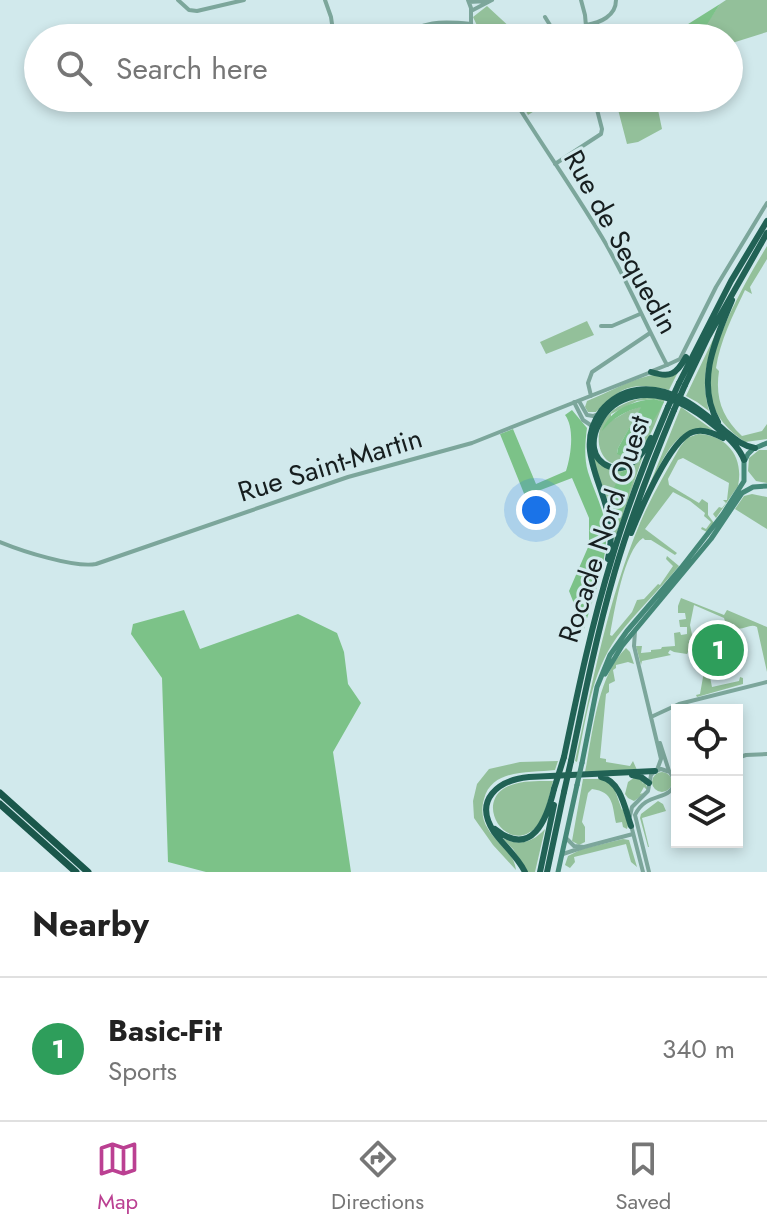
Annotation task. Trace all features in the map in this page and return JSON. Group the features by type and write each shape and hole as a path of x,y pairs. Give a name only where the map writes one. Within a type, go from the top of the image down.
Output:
{"highway":[{"name":"Rocade Nord Ouest","path":"568,759 602,591 641,472 731,281 767,221"},
{"name":"Rocade Nord Ouest","path":"682,384 767,233"},
{"path":"723,429 709,403 707,377 722,324 740,278"},
{"path":"651,372 672,375 682,365 731,281"},
{"path":"666,366 666,376"},
{"path":"602,591 611,545 610,524 589,446 592,426 612,400 638,390 664,392 686,401 740,443 763,446"},
{"path":"671,408 636,461 623,468 615,468 606,466 597,456 594,440 600,416 625,398 642,394 660,395 692,410 736,447 744,460"},
{"name":"Rocade Nord Ouest","path":"568,759 616,570 671,408"},
{"path":"616,570 641,510 678,442 689,433 704,430 736,447"},
{"path":"540,872 568,759"},
{"path":"525,872 490,823 488,801 497,788 505,782 529,777 656,771"},
{"path":"609,774 637,776 649,784"},
{"path":"585,775 605,777 615,784 632,830"},
{"path":"490,823 513,839 531,836 544,821 559,790"},
{"path":"547,872 559,790"},
{"path":"0,793 82,870"},
{"path":"0,804 82,870"}],"main road":[{"path":"558,872 593,709 602,672 610,655 707,536 740,488 744,460 749,452 763,446"},
{"path":"744,473 750,481 764,487"},
{"path":"593,709 608,668 626,641 711,539 742,493 747,489 764,487"}],"street":[{"path":"178,0 194,11 244,0"},
{"path":"325,0 332,24"},
{"path":"428,24 471,24 468,1 491,0"},
{"path":"471,11 491,0"},
{"path":"581,0 586,24"},
{"path":"590,24 601,21 614,11 616,0"},
{"path":"614,11 620,14"},
{"path":"545,17 549,24"},
{"name":"Rue de Sequedin","path":"522,112 605,242 666,366"},
{"path":"555,164 601,134 597,112"},
{"path":"666,366 680,359 716,287 767,203"},
{"path":"601,326 612,326 640,314"},
{"path":"591,396 588,383 592,372 650,333"},
{"name":"Rue Saint-Martin","path":"0,542 72,564 96,564 348,477 472,443 666,366"},
{"path":"576,402 587,415 600,416"},
{"path":"576,402 583,420 592,426"},
{"path":"636,629 633,640 637,663 661,760 650,777 647,793 631,808 632,830 643,872"},
{"path":"627,631 626,641 637,663"},
{"path":"651,717 679,704 767,682"},
{"path":"653,726 671,770"},
{"path":"743,756 767,754"},
{"path":"656,771 671,772"},
{"path":"649,784 660,795"},
{"path":"649,872 636,810 671,791"},
{"path":"563,854 632,830"},
{"path":"566,838 574,846 584,847"}],"green space":[{"path":"726,0 767,0 767,32 743,40 743,24 706,24"},
{"path":"720,4 707,24 688,24"},
{"path":"487,6 506,24 476,24 473,17"},
{"path":"619,112 658,112 662,129 638,142 627,144"},
{"path":"767,246 767,259 750,287 752,294 745,290 736,309 716,368 719,371 718,390 722,406 735,429 742,436 762,431 767,424 767,439 745,442 719,418 711,398 710,381 727,319"},
{"path":"587,321 594,335 546,354 540,342"},
{"path":"718,329 705,378 709,411 686,396"},
{"path":"678,372 669,390 645,386 628,388 613,396 596,412 588,412 585,407 587,401 632,381 652,375 670,377"},
{"path":"652,397 665,399 640,450 626,462 614,464 604,457 599,445 600,430 608,415 625,403","holes":["654,399 663,402 635,453 617,453 642,406 611,421 611,414 637,401"]},
{"path":"654,399 664,402 635,453 617,454 641,407 610,422 602,431 610,417 623,408"},
{"path":"681,407 713,430 699,429 678,439 662,460 645,496"},
{"path":"572,410 587,428 587,467 606,532 602,568 584,629 569,591 589,545 589,518 572,478 525,496 500,434 513,429 536,484 566,471 571,434 565,415"},
{"path":"698,434 718,439 732,450 738,466 738,486 716,518 713,514 726,503 723,500 727,500 729,483 683,458 678,460 668,479 669,485 699,503 702,499 708,503 708,515 714,523 707,532 701,529 706,529 711,522 704,516 705,513 673,492 645,529 677,553 675,555 643,538 630,555 621,583 612,636 632,612 637,600 644,599 660,585 673,566 666,559 667,556 679,566 624,628 608,651 591,697 577,762 602,640 629,552 649,504 680,447 687,438"},
{"path":"759,450 767,450 767,483 756,481 748,471 749,458"},
{"path":"594,456 600,465 614,471 643,456 614,541 608,501 594,465","holes":["632,467 635,474 616,525 621,472"]},
{"path":"632,467 635,474 616,525 610,497 621,472"},
{"path":"744,496 767,497 767,529 735,509"},
{"path":"681,598 724,615 727,610 767,627 767,672 757,627 738,629 734,624 726,625 724,618 694,605 690,625 693,639 689,640 687,654 670,650 668,653 671,655 642,661 641,665 636,646 642,646 641,653 651,652 675,646 674,633 687,634 687,627 680,627 679,620 686,619 685,613 678,613"},
{"path":"184,610 200,649 298,614 337,633 344,652 348,684 361,703 333,752 351,872 206,872 168,862 162,678 131,634 133,624"},
{"path":"626,648 634,664 616,665 613,670 615,681 609,684 606,694 600,758 630,766 633,761 637,770 585,772 602,689 616,660"},
{"path":"729,660 734,671 710,677 712,687 739,681 740,677 743,684 697,697 705,666"},
{"path":"558,761 555,770 504,777 488,789 484,799 486,826 512,858 516,870 474,818 473,801 477,784 489,769 520,762"},
{"path":"662,772 669,775 669,789 662,792 655,789 652,782 655,775"},
{"path":"635,777 643,784 644,781 647,790 644,787 640,794 643,793 634,801 625,794 628,782"},
{"path":"583,779 603,779 613,785 627,829 622,822 616,823 608,796 592,789 588,793 582,822 585,842 579,845 572,841"},
{"path":"553,781 544,812 535,828 525,835 515,836 499,825 493,807 503,789 520,783"},
{"path":"658,801 666,811 642,818 648,847 640,818"},
{"path":"545,829 535,872 528,872 502,838 525,842"},
{"path":"629,840 637,867 631,862 626,844 574,857 575,862 570,868 565,865 568,856 582,849"}],"place":[{"name":"Basic-Fit","path":"718,650"}]}
